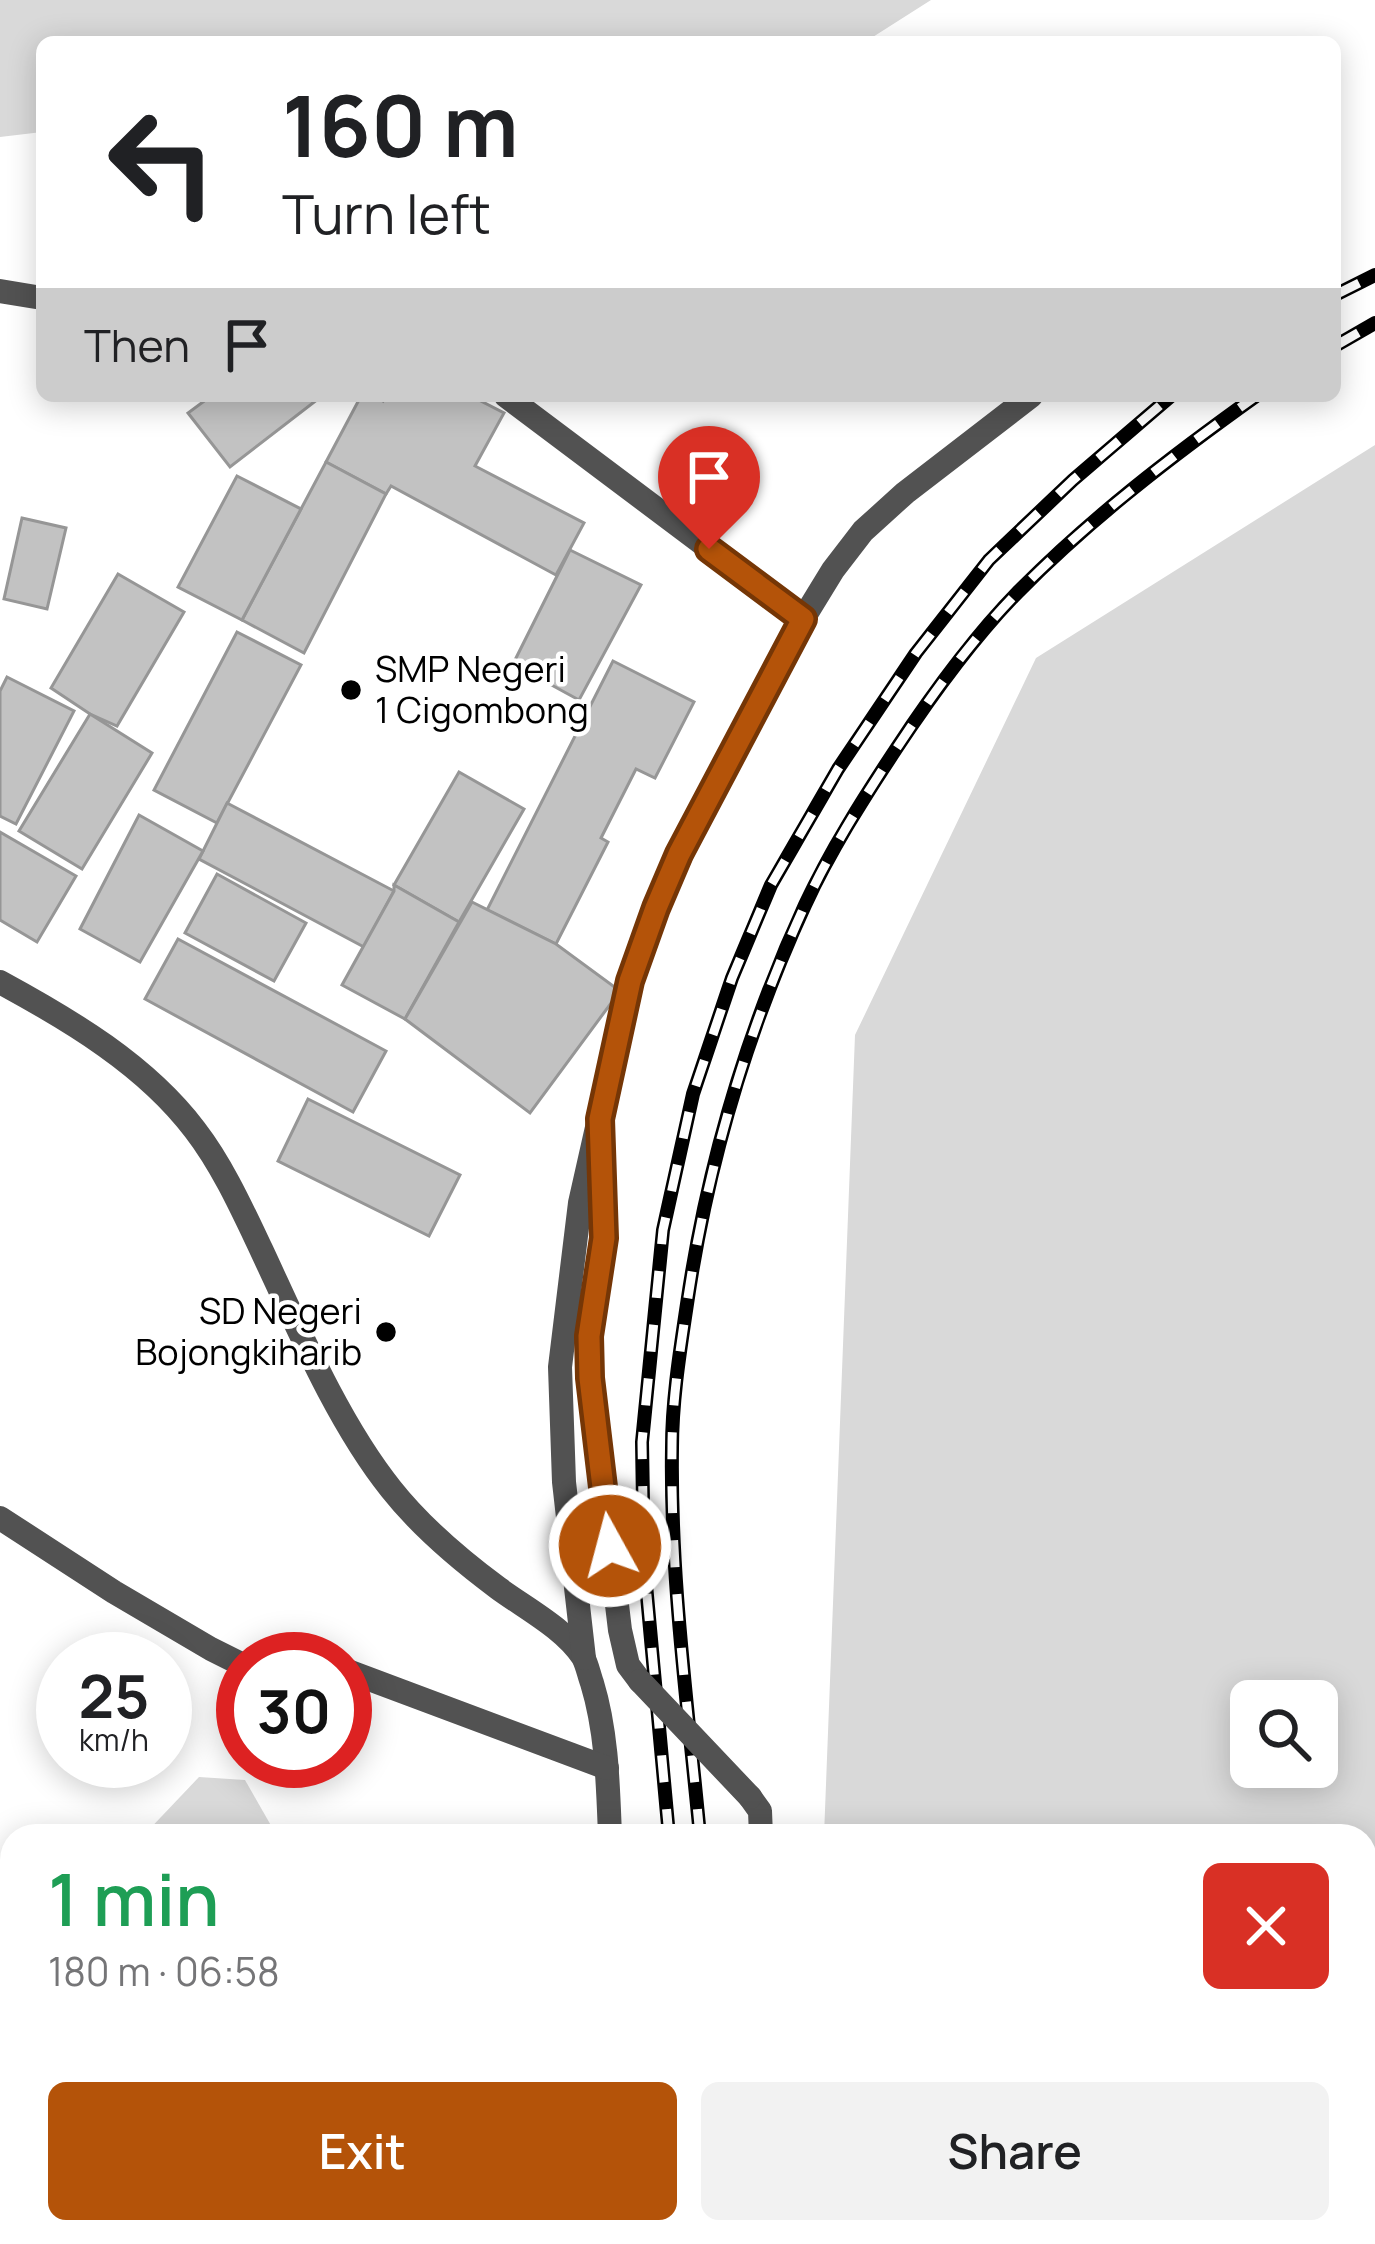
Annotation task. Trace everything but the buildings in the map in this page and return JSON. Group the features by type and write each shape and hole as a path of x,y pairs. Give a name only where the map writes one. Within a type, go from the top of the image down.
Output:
{"street":[{"path":"0,291 36,297"},
{"path":"514,402 803,619"},
{"path":"609,1824 607,1768 584,1658 564,1482 560,1367 580,1203 630,981 679,854 833,570 863,531 1023,402"},
{"path":"0,982 134,1068 195,1129 248,1223 315,1363 367,1457 391,1490 471,1568 561,1634 584,1658"},
{"path":"600,1119 604,1238 589,1336 590,1378 620,1630 628,1665 640,1682 750,1797 760,1810 761,1824"},
{"path":"0,1518 114,1592 216,1650"},
{"path":"372,1680 607,1768"}],"shaded area":[{"path":"0,0 931,0 874,36 36,36 36,133 0,137"},
{"path":"1375,445 1375,1824 824,1824 855,1035 1036,658"},
{"path":"199,1777 216,1778 216,1788 250,1788 270,1824 154,1824"}],"railway":[{"path":"1341,292 1375,275"},
{"path":"1341,343 1375,323"},
{"path":"668,1824 644,1563 642,1442 663,1230 693,1094 732,978 771,885 838,769 916,653 989,560 1164,402"},
{"path":"699,1824 677,1593 673,1412 706,1202 732,1100 765,1001 836,845 910,728 969,648 1018,592 1103,513 1248,402"}],"place":[{"name":"SMP Negeri 1 Cigombong","path":"351,690"},
{"name":"SD Negeri Bojongkiharib","path":"386,1332"}],"route":[{"path":"610,1546 589,1336 604,1238 600,1119 630,981 656,908 679,854 803,619 709,549"}]}
